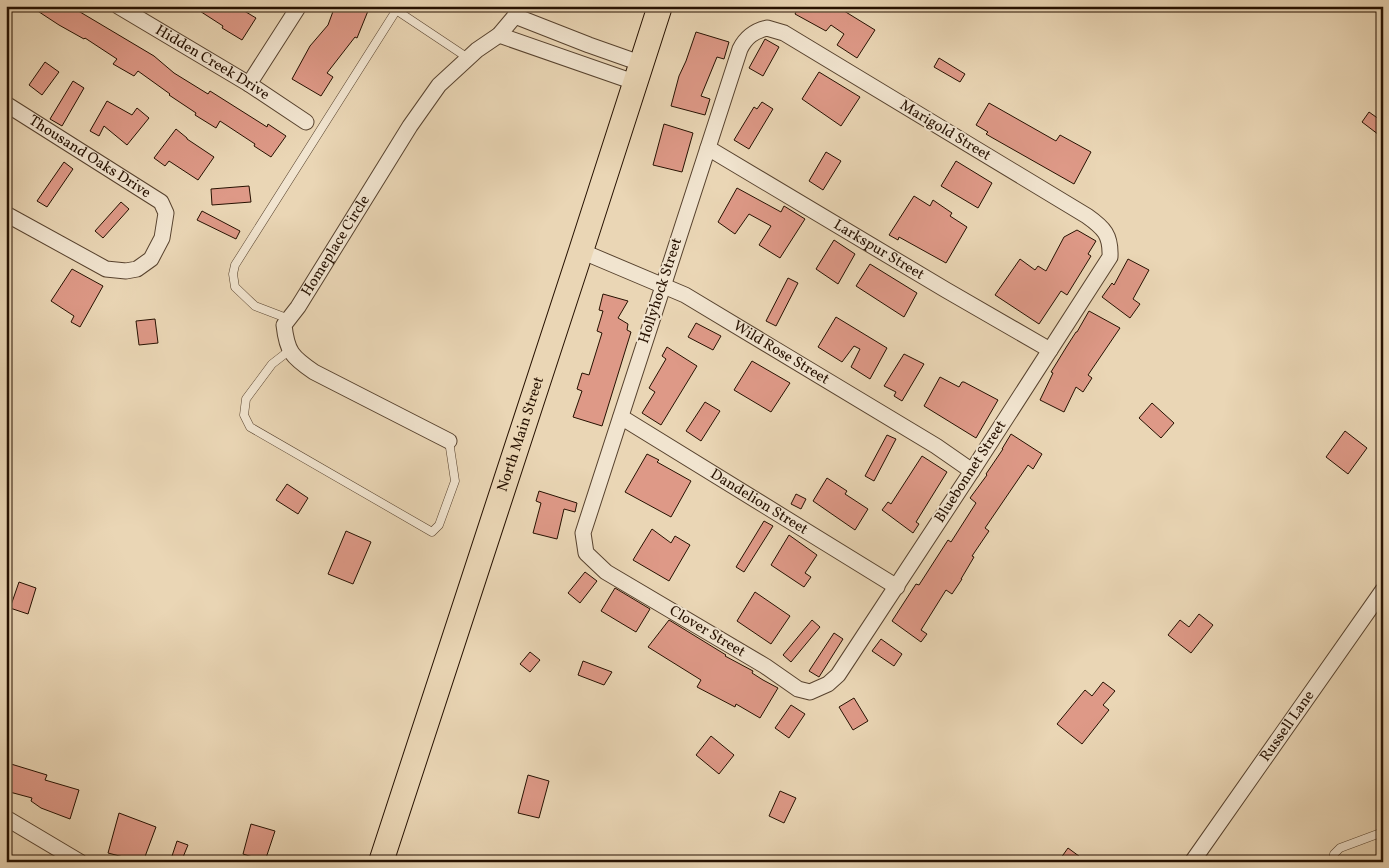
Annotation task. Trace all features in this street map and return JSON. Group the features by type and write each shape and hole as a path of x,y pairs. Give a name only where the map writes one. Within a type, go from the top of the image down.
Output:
{"main road":[{"name":"North Main Street","path":"381,862 582,251 637,73 660,6"}],"street":[{"name":"Hidden Creek Drive","path":"118,6 249,84 306,122"},
{"path":"249,84 299,6"},
{"path":"517,11 637,73"},
{"name":"Homeplace Circle","path":"290,350 286,343 284,325 410,126 439,85 477,50 499,35 517,11"},
{"name":"Marigold Street","path":"757,30 767,28 784,33 1087,216 1102,227 1110,243 1110,257"},
{"name":"Hollyhock Street","path":"590,558 586,553 583,532 622,417 662,285 740,49 744,39 757,30"},
{"path":"499,35 565,58 637,73"},
{"path":"565,58 572,39"},
{"name":"Thousand Oaks Drive","path":"6,104 161,202 166,213 162,238 151,259 137,269 126,271 106,269 6,214"},
{"name":"Larkspur Street","path":"708,148 937,285 1050,350"},
{"name":"Wild Rose Street","path":"582,251 693,300 936,446 972,471"},
{"name":"Bluebonnet Street","path":"828,684 838,675 897,587 1110,257"},
{"path":"290,350 295,359 314,372 449,441"},
{"name":"Dandelion Street","path":"622,417 897,587"},
{"name":"Clover Street","path":"590,558 606,572 765,666 798,689 810,692 828,684"},
{"name":"Russell Lane","path":"1192,862 1383,590"},
{"path":"6,818 80,862"}],"lane":[{"path":"289,319 256,306 235,287 233,274 235,264 398,8 468,58"},
{"path":"290,350 272,364 246,399 244,415 250,427 432,532 439,525 456,481 449,441"},
{"path":"1333,862 1334,854 1340,848 1383,832"}],"building":[{"path":"30,6 70,6 154,56 174,73 208,94 210,91 267,127 268,124 286,136 271,157 220,121 216,128 195,115 196,113 138,71 134,76 113,64 117,59"},
{"path":"192,6 236,6 256,18 242,40"},
{"path":"335,6 370,6 357,38 355,37 327,73 333,77 321,96 292,79 310,46 328,25"},
{"path":"799,6 836,6 875,30 857,58 837,45 844,34 831,25 826,31 795,14"},
{"path":"696,32 729,42 724,59 717,57 701,96 710,99 705,115 671,106 679,76"},
{"path":"765,39 779,47 763,76 749,68"},
{"path":"939,58 965,74 960,82 934,67"},
{"path":"45,62 59,72 42,95 29,85"},
{"path":"819,72 860,97 841,126 802,99"},
{"path":"73,81 84,88 62,126 50,119"},
{"path":"107,101 132,115 137,108 149,118 127,145 104,126 99,136 90,131"},
{"path":"762,102 773,109 749,149 734,140 754,107 757,109"},
{"path":"989,103 1056,141 1060,135 1091,152 1074,184 986,134 988,132 976,125"},
{"path":"1369,112 1383,122 1383,138 1362,122"},
{"path":"664,124 693,133 682,172 653,165"},
{"path":"176,129 187,139 214,157 198,180 169,161 165,166 154,158"},
{"path":"826,152 841,161 823,190 809,181"},
{"path":"956,161 992,183 978,208 941,186"},
{"path":"64,162 73,169 47,207 37,201"},
{"path":"249,186 251,202 212,205 211,189"},
{"path":"737,188 781,212 784,206 805,219 780,258 759,245 771,226 749,214 735,234 718,222"},
{"path":"914,196 930,206 933,200 952,213 950,216 967,227 946,263 899,237 898,240 889,235"},
{"path":"121,202 129,209 103,238 95,231"},
{"path":"202,211 240,231 236,239 197,220"},
{"path":"1077,230 1096,241 1088,254 1091,256 1067,295 1061,291 1039,324 995,295 1020,259 1035,270 1038,266 1046,271 1064,237"},
{"path":"834,240 855,254 838,284 816,269"},
{"path":"1128,259 1149,270 1133,299 1140,304 1130,318 1102,297 1112,283 1114,285"},
{"path":"870,264 917,293 904,317 856,286"},
{"path":"72,269 103,286 80,327 71,322 74,316 51,301"},
{"path":"788,278 798,283 776,326 766,321"},
{"path":"603,294 628,301 618,318 628,324 627,330 631,332 602,426 573,417 582,391 577,389 582,373 589,375 602,333 597,331 603,311 599,310"},
{"path":"1089,311 1120,328 1088,375 1092,378 1083,392 1076,387 1064,412 1040,400 1053,373 1051,372"},
{"path":"836,317 887,348 870,379 851,367 860,349 854,346 842,362 818,347"},
{"path":"155,319 158,343 139,345 136,321"},
{"path":"696,323 721,336 713,350 688,337"},
{"path":"667,347 697,366 661,425 642,413 655,392 649,388 666,359 662,356"},
{"path":"904,354 924,364 902,401 894,396 896,392 884,386"},
{"path":"752,361 790,383 771,412 734,390"},
{"path":"940,377 959,387 964,382 998,400 976,438 924,406"},
{"path":"705,402 720,411 701,441 686,431"},
{"path":"1152,403 1174,423 1161,438 1139,418"},
{"path":"1345,431 1367,448 1348,474 1326,457"},
{"path":"1011,434 1042,454 1033,469 1028,465 985,528 989,531 972,556 974,557 962,579 952,594 946,590 921,630 927,634 921,642 892,621 916,584 919,585 948,540 951,542 976,503 970,498 987,475"},
{"path":"887,435 896,439 874,481 865,476"},
{"path":"647,454 659,460 657,462 691,481 671,517 625,492"},
{"path":"922,456 947,472 916,522 919,524 913,533 882,510 888,502 891,504"},
{"path":"827,478 847,491 845,494 868,509 855,530 813,501"},
{"path":"287,484 308,498 298,514 276,500"},
{"path":"539,491 577,503 575,512 564,509 557,539 533,533 541,503 536,501"},
{"path":"796,494 806,499 801,509 791,504"},
{"path":"764,521 773,526 744,572 736,567"},
{"path":"652,529 671,543 675,536 690,545 669,581 633,560"},
{"path":"346,531 371,542 353,584 328,574"},
{"path":"789,535 817,555 805,573 811,577 804,587 771,565"},
{"path":"585,572 597,581 580,603 568,593"},
{"path":"19,582 36,588 28,614 10,608"},
{"path":"615,588 650,609 636,632 601,611"},
{"path":"755,592 790,616 771,644 737,621"},
{"path":"1199,614 1213,625 1191,653 1168,635 1180,620 1189,627"},
{"path":"669,620 778,688 760,718 736,704 735,707 697,687 701,680 648,647"},
{"path":"812,620 820,627 791,662 783,655"},
{"path":"834,633 843,639 819,677 809,671"},
{"path":"881,639 902,654 894,666 872,651"},
{"path":"530,652 540,660 530,672 520,664"},
{"path":"583,661 612,672 604,685 578,675"},
{"path":"1103,682 1115,691 1103,705 1109,710 1082,744 1057,724 1085,690 1092,696"},
{"path":"854,698 868,721 853,730 839,707"},
{"path":"791,705 805,714 789,738 775,728"},
{"path":"711,736 734,755 719,774 696,755"},
{"path":"11,764 47,775 45,780 79,790 70,819 41,808 31,801 32,798 6,791"},
{"path":"528,775 549,781 539,818 518,813"},
{"path":"780,791 796,798 784,823 769,816"},
{"path":"119,813 156,827 143,862 130,862 131,859 108,853"},
{"path":"251,824 275,831 265,861 243,854"},
{"path":"177,841 188,845 181,862 170,862"},
{"path":"1068,848 1087,862 1058,862"}]}
